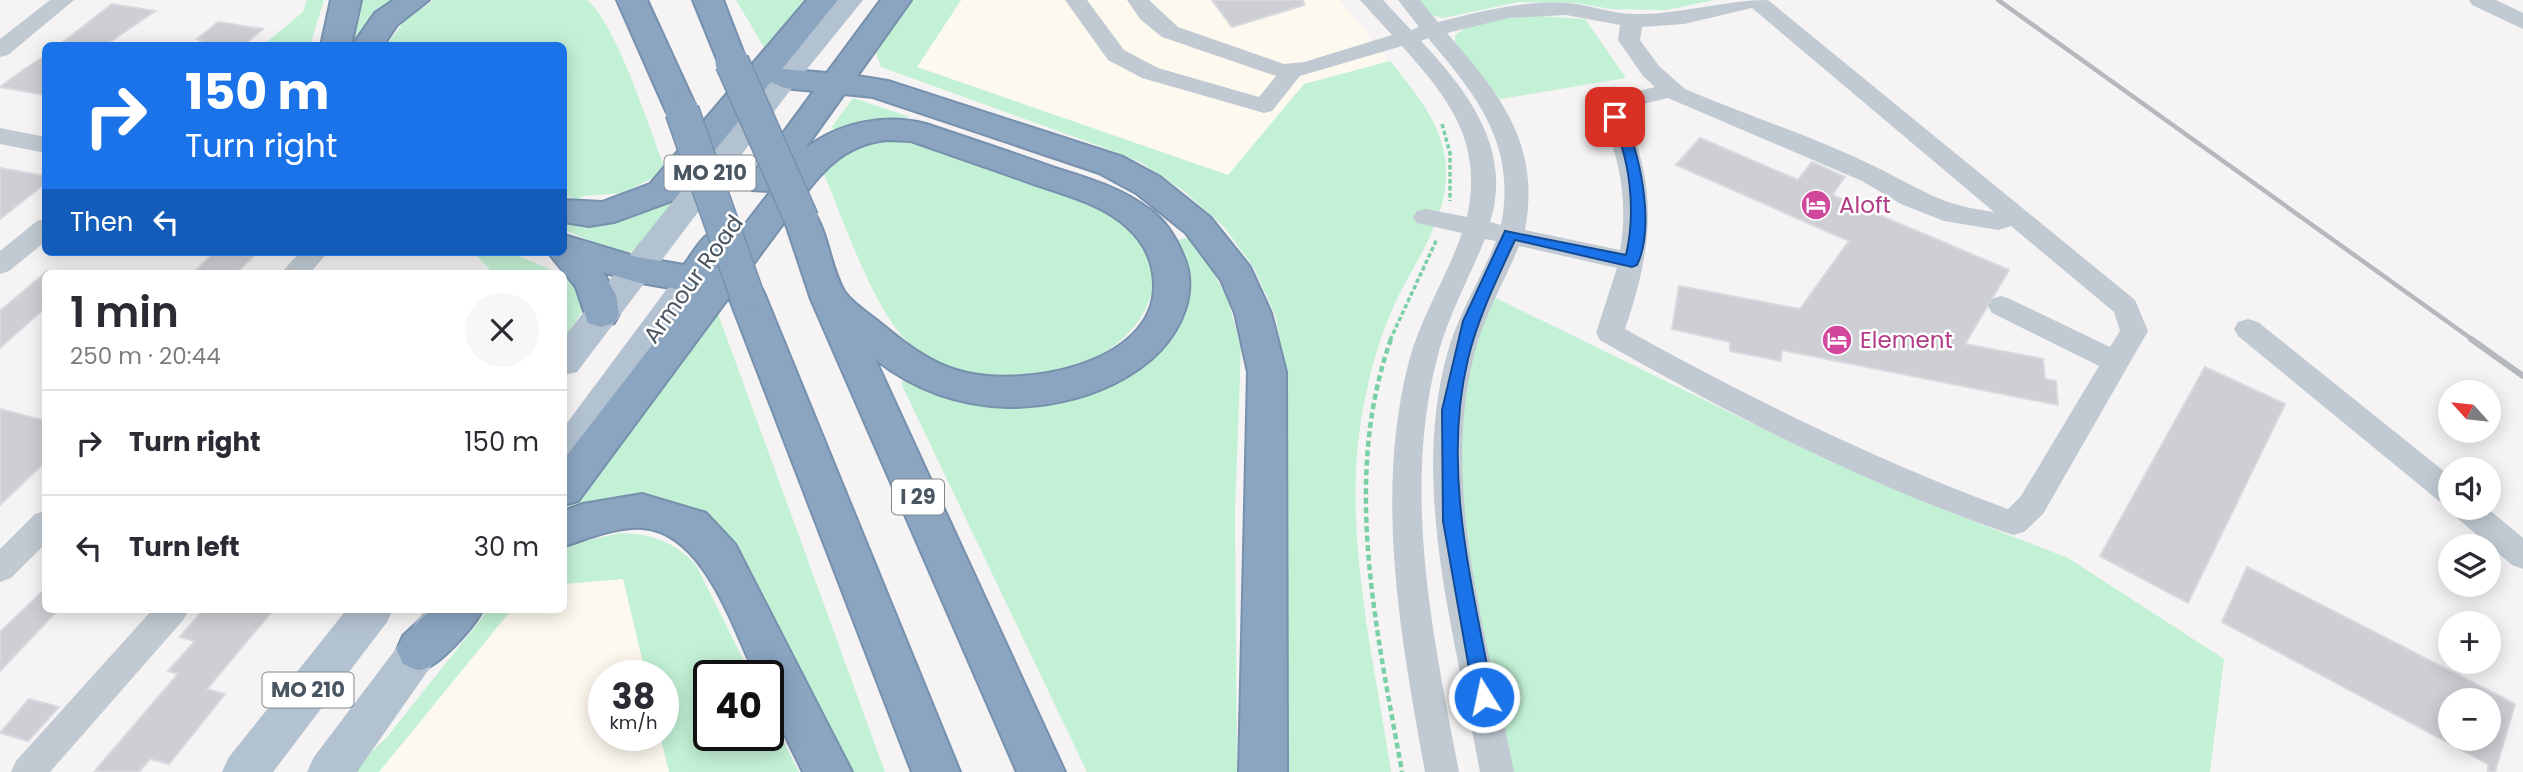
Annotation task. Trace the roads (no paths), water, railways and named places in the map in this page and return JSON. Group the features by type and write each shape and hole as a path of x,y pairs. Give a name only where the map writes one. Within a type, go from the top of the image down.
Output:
{"highway":[{"path":"337,42 346,0"},
{"path":"370,42 386,19 414,0"},
{"path":"609,0 627,36 656,60"},
{"path":"632,0 656,60 682,111 746,293 936,772"},
{"name":"I 29","path":"708,0 732,62 802,220 830,299 1041,772"},
{"path":"567,211 585,214 617,210 662,192 823,0"},
{"name":"Armour Road","path":"693,279 896,0"},
{"path":"784,78 877,88 1111,165 1148,184 1198,225 1237,276 1253,313 1267,372 1264,772"},
{"path":"567,485 812,161 822,152 854,135 883,129 915,131 1108,198 1130,209 1151,226 1163,242 1174,277 1167,310 1140,346 1119,363 1071,384 1010,392 987,392 925,374 891,351 830,299"},
{"path":"567,249 636,269 693,279"},
{"path":"567,251 589,275 600,297 601,314"},
{"path":"567,528 583,521 642,511 691,525 720,557 828,772"},
{"path":"419,650 457,613"}],"main road":[{"name":"MO 210","path":"567,358 784,78 849,0"},
{"name":"Armour Road","path":"567,451 693,279"},
{"name":"MO 210","path":"245,772 369,613"},
{"name":"MO 210","path":"330,772 447,613"}],"street":[{"path":"0,50 63,0"},
{"path":"1076,0 1099,36 1116,55 1150,73 1264,106 1293,70"},
{"path":"1138,0 1148,14 1170,32 1282,71 1306,69 1432,30 1508,12 1566,9 1632,21 1684,18 1756,1 2126,307 2134,331 2032,505 2013,523 1926,492 1826,447 1716,394 1610,333 1625,294 1637,239 1635,171 1622,130 1608,104 1672,90"},
{"path":"1371,0 1405,38 1471,123 1481,148 1485,182 1478,228 1434,324 1422,365 1406,477 1409,577 1442,772"},
{"path":"1409,0 1432,30 1465,65 1504,125 1513,162 1516,193 1510,234 1471,321 1460,360 1451,410 1449,462 1452,521 1497,772"},
{"path":"2480,0 2523,22"},
{"path":"1632,21 1629,40 1651,71 1672,90 1791,142 1790,159 1861,190 1891,187 1953,215 1998,221 2014,215"},
{"path":"0,136 42,144"},
{"path":"1426,217 1632,262"},
{"path":"0,265 42,230"},
{"path":"297,270 311,256"},
{"path":"2001,306 2116,362"},
{"path":"2248,328 2438,484"},
{"path":"2481,520 2523,556"},
{"path":"0,569 42,527"},
{"path":"28,772 169,613"}],"railway":[{"path":"1998,0 2473,340"},
{"path":"2471,339 2523,376"}],"place":[{"name":"Aloft","path":"1816,205"},
{"name":"Element","path":"1837,340"}]}
